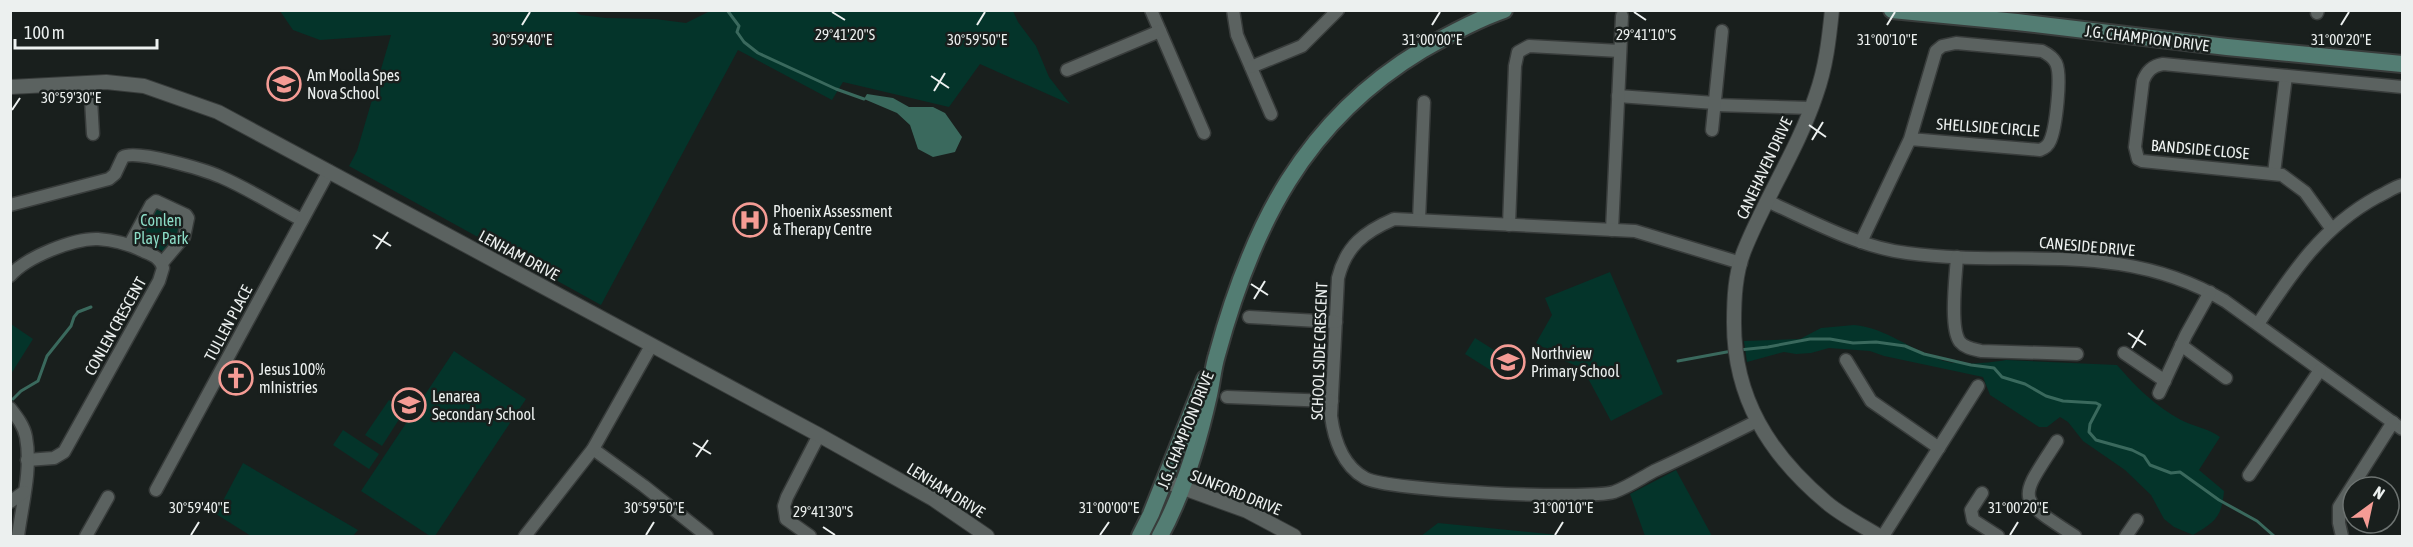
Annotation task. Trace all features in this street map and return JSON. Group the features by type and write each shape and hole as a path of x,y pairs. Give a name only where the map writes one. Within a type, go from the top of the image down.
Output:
{"main road":[{"name":"J.G. CHAMPION DRIVE","path":"1160,537 1183,488 1210,394 1216,357 1246,262 1259,231 1294,168 1322,132 1375,81 1405,60 1468,25 1504,10"},
{"name":"J.G. CHAMPION DRIVE","path":"1892,10 2403,64"},
{"name":"J.G. CHAMPION DRIVE","path":"1140,537 1203,382 1216,357"}],"street":[{"path":"1151,10 1204,133"},
{"path":"1233,10 1236,35 1271,114"},
{"path":"1251,67 1302,46 1338,10"},
{"name":"CANEHAVEN DRIVE","path":"1757,422 1748,402 1734,341 1734,302 1740,263 1811,108 1824,70 1832,10"},
{"path":"1612,230 1622,16"},
{"path":"1067,70 1160,31"},
{"path":"1712,130 1722,32"},
{"name":"SHELLSIDE CIRCLE","path":"1861,242 1910,138 1936,51 1942,46 1956,43 2042,51 2051,56 2057,64 2059,76 2053,131 2049,144 2045,148 2040,150 1910,138"},
{"path":"1509,225 1515,66 1518,52 1529,46 1620,51"},
{"name":"BANDSIDE CLOSE","path":"2331,228 2305,192 2291,180 2274,173 2142,161 2136,155 2135,147 2146,73 2154,65 2163,64 2403,87"},
{"path":"2274,173 2286,76"},
{"path":"90,83 93,134"},
{"name":"LENHAM DRIVE","path":"10,87 90,83 144,86 218,112 819,435 933,500 987,537"},
{"path":"1618,96 1715,104 1811,108"},
{"path":"1419,220 1424,102"},
{"path":"10,205 109,179 115,174 123,157 133,154 218,175 302,220"},
{"name":"TULLEN PLACE","path":"156,490 329,171"},
{"path":"2258,324 2307,255 2331,228 2361,206 2403,185"},
{"path":"130,244 151,205 156,201 186,215 188,219 184,237 162,263"},
{"name":"CANESIDE DRIVE","path":"1767,201 1861,242 1909,254 2086,260 2127,265 2171,275 2210,292 2258,324 2398,426"},
{"name":"SCHOOL SIDE CRESCENT","path":"1740,263 1635,231 1394,219 1376,227 1351,246 1342,262 1338,278 1331,416 1337,444 1356,473 1366,479 1397,486 1581,495 1615,491 1757,422"},
{"name":"CONLEN CRESCENT","path":"10,276 39,255 96,238 130,244 159,258 162,263 159,281 64,452 54,458 27,460"},
{"path":"1957,257 1955,330 1960,343 1968,348 1981,351 2077,354"},
{"path":"2159,393 2181,345 2210,292"},
{"path":"1249,317 1336,322"},
{"path":"2181,345 2226,378"},
{"path":"525,537 592,449 651,346"},
{"path":"2124,353 2165,381"},
{"path":"1846,360 1871,401 1939,448"},
{"path":"2249,475 2320,370"},
{"path":"1757,422 1772,446 1795,473 1827,503 1881,537 1978,386"},
{"path":"1227,397 1332,401"},
{"path":"10,408 20,420 26,437 27,460 18,537"},
{"path":"2342,537 2339,523 2340,507 2347,493 2398,426"},
{"path":"810,537 786,519 784,506 819,435"},
{"path":"2057,441 2031,482 2028,500 2040,514 2074,537"},
{"path":"592,449 644,486 707,537"},
{"name":"SUNFORD DRIVE","path":"1164,481 1247,511 1294,537"},
{"path":"10,502 24,492"},
{"path":"1982,493 1971,510 1973,520 1998,537"},
{"path":"86,537 108,497"},
{"path":"2126,537 2137,520"}],"green space":[{"path":"572,10 581,15 606,18 655,19 686,23 712,10 1013,11 1018,22 1036,46 1049,77 1070,104 980,64 949,107 843,82 832,100 738,50 601,305 349,166 357,151 391,35 320,40 293,30 280,11"},
{"name":"Conlen Play Park","path":"155,204 185,220 168,254 138,238"},
{"path":"1610,272 1663,394 1611,421 1583,369 1536,343 1552,315 1545,298"},
{"path":"11,324 33,339 11,374"},
{"path":"1854,325 1877,330 1930,356 1948,362 1973,363 2006,360 2117,365 2163,409 2181,420 2220,437 2199,470 2224,491 2219,513 2212,522 2193,535 2174,527 2164,519 2151,495 2125,470 2083,441 2068,422 2060,417 2047,427 2039,427 1990,395 1983,377 1870,351 1829,348 1811,353 1784,352 1747,362 1744,341 1800,339 1821,328"},
{"path":"1475,338 1505,357 1495,373 1465,354"},
{"path":"454,351 526,399 435,536 430,536 361,491"},
{"path":"389,400 405,410 382,446 365,435"},
{"path":"343,430 379,454 369,469 333,445"},
{"path":"243,463 358,530 353,536 251,536 216,514"},
{"path":"1676,470 1712,536 1645,536 1630,494"},
{"path":"1438,523 1568,536 1421,536"}],"shaded area":[{"path":"867,94 893,98 909,107 933,107 945,113 962,137 955,152 933,157 918,149 910,125 897,113 864,99"}],"waterway":[{"path":"727,10 739,26 737,32 744,42 758,53 836,89 864,99"},
{"path":"13,399 21,391 38,381 47,356 71,326 74,317 78,312 91,307"},
{"path":"1739,350 1810,339 1830,339 1853,343 1876,342 1905,346 1924,354 1994,368 2002,377 2025,384 2046,396 2063,401 2096,403 2100,405 2090,424 2089,432 2096,440 2132,450 2144,456 2150,465 2171,473 2180,472 2219,500 2257,521 2274,536"},
{"path":"1678,361 1732,351"}],"place":[{"name":"Am Moolla Spes Nova School","path":"284,84"},
{"name":"Phoenix Assessment & Therapy Centre","path":"750,220"},
{"name":"Northview Primary School","path":"1508,362"},
{"name":"Jesus 100% mInistries","path":"236,378"},
{"name":"Lenarea Secondary School","path":"409,405"}]}
